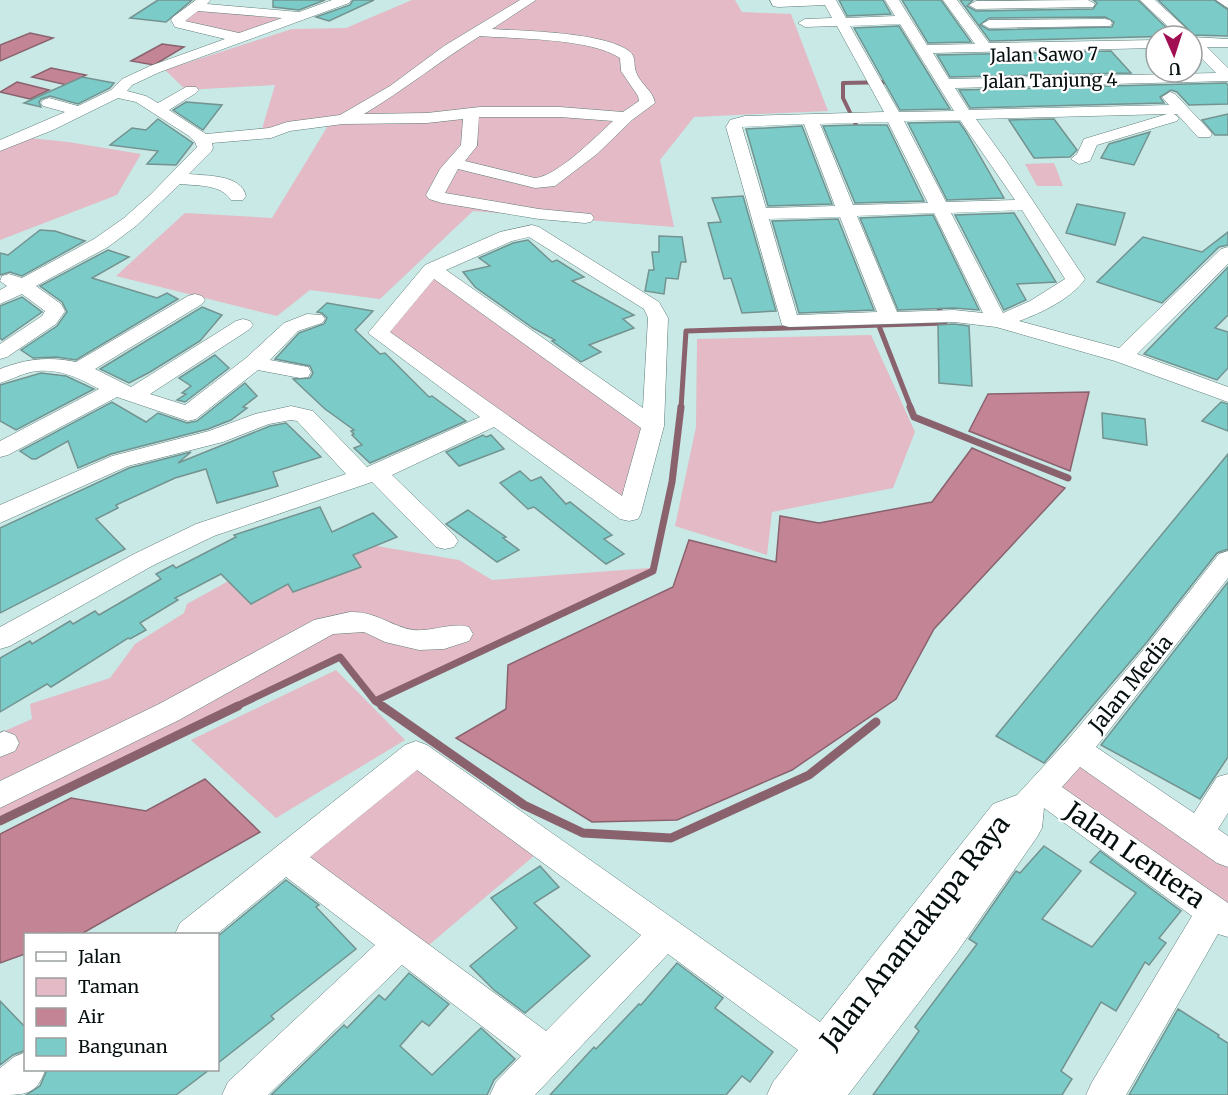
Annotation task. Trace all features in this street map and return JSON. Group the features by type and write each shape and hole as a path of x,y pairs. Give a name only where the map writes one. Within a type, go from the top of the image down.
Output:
{"street":[{"path":"0,146 34,134 116,93 128,82 155,69 306,16 344,0"},
{"path":"344,119 394,89 442,54 530,0"},
{"path":"892,0 963,114 997,159 1075,279 1043,304 998,321"},
{"path":"950,0 985,48"},
{"path":"1147,0 1173,24"},
{"path":"1223,0 1228,4"},
{"path":"778,1 829,1 894,117 998,321"},
{"path":"974,3 1086,2 1144,67"},
{"path":"241,38 180,24 178,20 199,3 306,16"},
{"path":"974,3 993,25 1007,47"},
{"path":"806,23 904,20"},
{"path":"993,25 1105,23"},
{"path":"453,163 535,183 549,182 646,103 646,96 628,71 629,62 626,56 613,48 586,42 478,32"},
{"path":"1204,42 1226,43"},
{"path":"922,49 1144,44"},
{"path":"1204,53 1227,75"},
{"name":"Jalan Tanjung 4","path":"942,80 1144,75"},
{"name":"Jalan Tanjung 4","path":"1204,75 1227,75"},
{"path":"1159,84 1204,134"},
{"path":"157,110 192,90"},
{"path":"116,93 133,95 202,139 271,133 287,128 344,119 427,118 471,113 560,112 626,117"},
{"path":"49,103 79,111"},
{"path":"1066,112 1090,142"},
{"path":"1184,112 963,114 745,121 734,124 789,321 946,316 998,321 1123,356 1225,390"},
{"path":"1090,142 1184,112"},
{"path":"471,113 469,146 446,173 435,195 539,214 585,218"},
{"path":"810,120 889,318"},
{"path":"0,298 113,235 136,217 205,148 202,139"},
{"path":"1079,159 1084,157 1090,142"},
{"path":"177,178 225,184 236,191 237,196"},
{"path":"759,214 1026,205"},
{"path":"532,231 652,306 659,325 653,426 629,513 497,417 378,333 432,269 507,236 532,231"},
{"path":"1123,356 1227,256"},
{"path":"432,269 653,426"},
{"path":"0,278 22,285 55,311 49,320 0,353"},
{"path":"79,369 195,300"},
{"path":"0,376 34,365 60,365 79,369 125,391 188,414 254,363 291,327 315,319"},
{"path":"0,450 125,391 243,325"},
{"path":"254,363 300,372"},
{"path":"0,515 120,461 161,448 215,437 263,419 291,413 305,416 445,541"},
{"path":"0,639 143,560 205,530 369,475 497,417"},
{"name":"Jalan Media","path":"1035,797 1159,650 1228,560"},
{"path":"0,795 169,712 324,627 344,622 366,622 398,636 425,641 442,640 459,634"},
{"path":"1077,750 1228,853"},
{"path":"193,933 416,753 836,1056"},
{"path":"1199,833 1228,786"},
{"name":"Jalan Lentera","path":"1035,797 1221,916"},
{"name":"Jalan Anantakupa Raya","path":"786,1095 836,1056 903,968 943,944 1026,828 1035,797"},
{"path":"286,858 547,1053"},
{"path":"1105,1095 1221,916"},
{"path":"509,1095 547,1053 665,934"},
{"path":"241,1095 400,944"},
{"name":"Jalan Anantakupa Raya","path":"825,1095 836,1056"},
{"path":"0,1092 26,1071"}],"green space":[{"path":"412,0 735,0 742,12 791,14 828,111 694,117 660,160 674,227 473,211 380,299 310,290 277,316 116,276 185,213 272,218 329,124 262,129 275,85 186,90 165,70 292,29 346,28"},
{"path":"195,7 306,16 241,38 180,24"},
{"path":"30,138 141,154 117,195 0,240 0,149"},
{"path":"1054,163 1063,186 1037,186 1025,164"},
{"path":"432,269 653,425 629,513 378,333"},
{"path":"871,335 915,432 893,488 772,512 767,555 675,526 696,427 697,339"},
{"path":"353,542 459,560 492,580 650,568 653,571 375,701 340,657 0,821 0,733 32,719 30,704 110,678 135,644 184,613 187,604 272,557","holes":["347,546 361,567 293,592","263,570 281,588 252,604 233,586"]},
{"path":"336,670 405,740 276,818 191,740"},
{"path":"1077,750 1228,853 1228,922 1042,790"},
{"path":"419,766 535,855 423,950 304,856"}],"water":[{"path":"30,33 53,38 0,61 0,45"},
{"path":"162,44 184,47 154,65 131,61"},
{"path":"51,68 86,75 67,85 32,77"},
{"path":"17,82 49,90 30,99 0,92"},
{"path":"1089,392 1070,471 969,431 988,394"},
{"path":"972,448 1065,488 934,629 896,699 792,770 677,820 592,822 456,738 506,709 508,665 673,587 689,540 776,562 780,516 819,523 932,502"},
{"path":"205,779 260,832 83,933 24,933 24,954 0,963 0,834 71,798 146,811"}],"building":[{"path":"158,0 192,0 166,22 130,18"},
{"path":"273,0 325,0 299,10 273,7"},
{"path":"353,0 374,0 329,21 316,17 350,5"},
{"path":"839,0 883,0 891,14 847,16"},
{"path":"902,0 941,0 971,42 928,43"},
{"path":"960,0 973,0 967,6 976,11 1093,9 1097,3 1093,0 1138,0 1163,24 1144,24 1144,37 990,41","holes":["1105,17 1114,22 1112,27 989,30 980,25 989,18"]},
{"path":"1158,0 1214,0 1228,10 1228,36 1204,35 1204,24 1183,24"},
{"path":"899,26 950,109 900,110 854,28"},
{"path":"1111,51 1131,73 950,77 937,55"},
{"path":"82,77 114,83 110,88 78,104 50,96 41,99 39,102 41,107 24,103"},
{"path":"1226,83 1228,85 1228,104 1189,105 1177,92 1171,90 1160,97 1164,103 970,108 959,90 1204,84"},
{"path":"186,102 222,105 203,130 173,110"},
{"path":"1228,114 1228,135 1215,135 1202,120"},
{"path":"158,119 193,143 176,165 147,164 158,151 110,145 132,128 146,130"},
{"path":"1054,119 1077,150 1070,157 1034,158 1009,120"},
{"path":"959,122 1004,198 947,200 908,123"},
{"path":"887,125 924,201 855,203 823,126"},
{"path":"802,126 832,204 768,206 746,129"},
{"path":"1150,132 1134,165 1101,158 1109,144"},
{"path":"743,196 776,311 742,313 731,278 724,279 708,223 721,222 712,198"},
{"path":"1077,204 1125,213 1115,245 1066,233"},
{"path":"1014,213 1056,282 1017,284 1026,300 1004,310 955,215"},
{"path":"933,215 979,310 954,308 898,310 860,218"},
{"path":"838,219 874,310 799,313 772,221"},
{"path":"40,230 55,231 85,241 22,276 10,272 0,275 0,253 8,255"},
{"path":"1228,232 1228,245 1219,247 1162,303 1097,282 1143,237 1202,252"},
{"path":"659,236 682,237 686,262 681,262 678,279 666,278 664,294 645,291 649,270 654,270 652,252 659,252"},
{"path":"528,240 552,262 557,260 584,277 572,281 634,315 623,319 634,328 589,345 601,352 581,362 552,341 555,340 533,328 475,287 463,272 490,266 479,258 513,243"},
{"path":"108,250 129,257 92,278 157,298 167,293 178,299 76,360 56,357 33,358 21,350 57,326 67,312 62,302 40,286"},
{"path":"1228,267 1228,315 1215,328 1228,332 1228,368 1217,380 1144,354"},
{"path":"22,297 42,312 2,340 0,338 0,306"},
{"path":"327,303 373,311 355,330 380,354 385,353 429,397 432,396 466,421 370,463 354,448 362,445 352,435 354,434 351,431 354,430 325,409 293,379 310,378 313,373 310,366 275,359 299,333 324,324 327,318 317,312"},
{"path":"202,307 222,315 200,341 150,372 129,383 100,369"},
{"path":"938,325 969,326 972,386 939,383"},
{"path":"215,355 229,368 185,402 177,400 186,394 182,393 191,386 179,378"},
{"path":"41,373 66,376 94,389 16,430 0,421 0,385"},
{"path":"245,383 257,396 243,407 247,408 231,420 208,429 111,454 78,468 68,441 36,459 20,451 112,402 146,422 158,413 187,423 197,421"},
{"path":"1221,402 1228,404 1228,431 1202,421"},
{"path":"1102,413 1145,419 1147,445 1103,438"},
{"path":"286,423 321,457 273,472 278,486 217,503 206,469 175,478 116,505 118,508 96,519 125,549 0,613 0,528 129,468 191,452 178,463 270,426"},
{"path":"483,435 486,437 491,435 504,449 459,466 446,452"},
{"path":"1228,454 1228,549 1217,553 1147,642 1044,763 996,736"},
{"path":"520,471 531,481 541,477 566,504 570,502 612,535 604,539 624,554 606,564 534,507 528,509 500,483"},
{"path":"320,507 332,532 373,513 397,537 353,555 361,567 293,592 288,584 251,604 221,574 175,598 178,600 140,623 146,630 128,638 51,687 47,684 0,712 0,658 30,641 32,644 70,621 73,624 95,611 99,615 161,579 156,574 173,565 176,568 236,537 234,535"},
{"path":"468,510 506,537 503,538 519,550 497,562 446,524"},
{"path":"1228,582 1228,757 1200,799 1101,745"},
{"path":"1044,846 1081,871 1042,919 1092,947 1136,893 1090,862 1100,851 1181,911 1159,938 1166,943 1149,965 1145,962 1116,1011 1101,1002 1061,1071 1072,1079 1062,1095 873,1095 919,1031 915,1027 977,944 969,939 1016,871 1020,873"},
{"path":"540,866 559,887 534,903 590,956 525,1013 494,990 470,966 517,928 491,898"},
{"path":"286,880 319,905 316,907 356,949 271,1016 274,1019 219,1062 219,935"},
{"path":"677,963 723,998 715,1008 773,1052 750,1082 742,1076 726,1095 550,1095 594,1047 596,1049 639,1004 641,1005"},
{"path":"409,973 449,1004 429,1026 422,1021 400,1046 432,1075 481,1028 515,1059 494,1080 487,1095 271,1095 344,1025 347,1028 379,995 385,1000"},
{"path":"0,1001 24,1026 24,1051 13,1055 0,1065"},
{"path":"1178,1009 1228,1043 1228,1095 1129,1095"},
{"path":"47,1071 208,1071 176,1095 26,1095 40,1086"}],"waterway":[{"path":"860,133 843,98 843,83 893,82"},
{"path":"681,408 686,331 945,323 936,301"},
{"path":"879,326 911,408"},
{"path":"375,701 653,571 672,482 681,407"},
{"path":"910,407 914,417 1068,478"},
{"path":"235,707 340,657 375,701"},
{"path":"375,701 384,707"},
{"path":"0,821 238,706"},
{"path":"382,706 524,805 583,833 671,838 809,775 876,722"}]}
